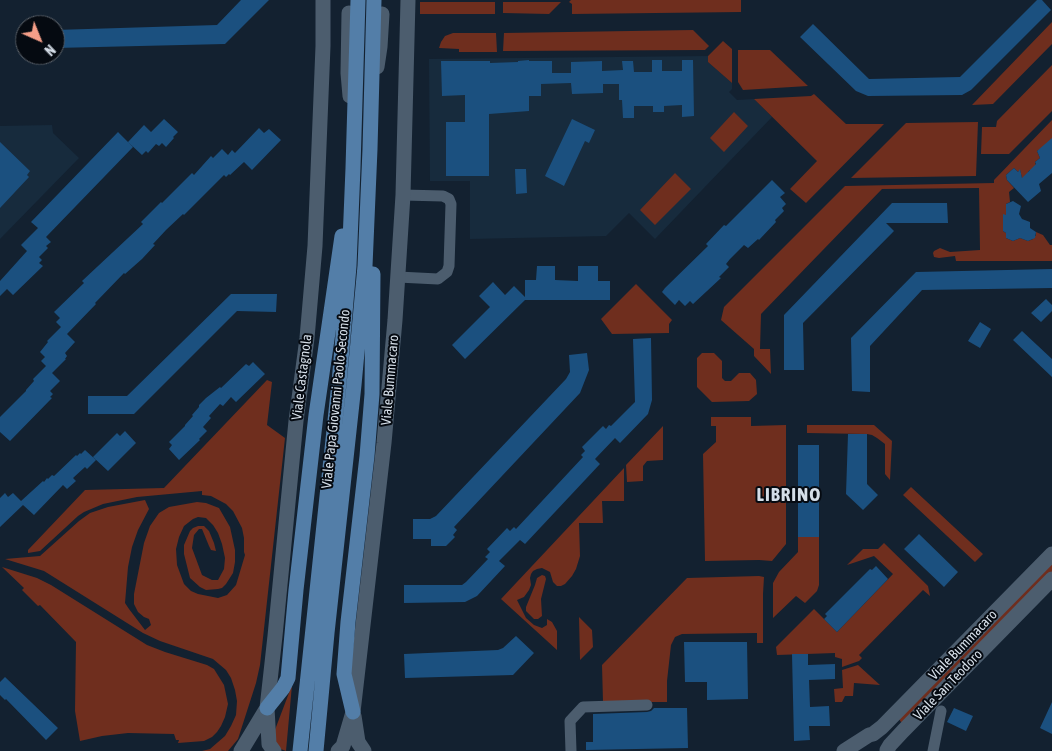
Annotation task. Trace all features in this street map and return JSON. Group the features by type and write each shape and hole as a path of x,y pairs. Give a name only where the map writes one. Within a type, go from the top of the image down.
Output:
{"main road":[{"name":"Viale Castagnola","path":"274,751 269,744 267,708 296,420 307,338 315,246 323,6"},
{"name":"Viale Papa Giovanni Paolo Secondo","path":"300,751 339,383 349,266 354,133 353,7"},
{"name":"Viale Papa Giovanni Paolo Secondo","path":"316,750 363,286 371,103 378,7"},
{"name":"Viale Bummacaro","path":"353,712 384,443 395,320 403,195 408,7"},
{"path":"364,751 358,742 344,674 372,394 373,282 370,149"},
{"path":"241,751 288,678 316,415 353,168"},
{"name":"Viale Bummacaro","path":"844,751 866,742 1052,554"},
{"name":"Viale San Teodoro","path":"891,751 890,745 903,731 1052,579"},
{"path":"338,751 343,746 353,712"},
{"path":"866,742 876,734 883,737 891,751"}],"street":[{"path":"398,277 438,279 446,272 449,266 451,204 449,199 443,196 403,195"},
{"path":"570,751 570,721 583,706 647,705"},
{"path":"933,751 941,711"}],"shaded area":[{"path":"571,0 741,0 741,12 572,14 572,4 569,2"},
{"path":"420,2 495,2 495,14 420,14"},
{"path":"503,2 561,2 549,14 503,13"},
{"path":"1052,22 1052,44 993,104 972,105"},
{"path":"693,30 709,46 705,50 503,51 504,33"},
{"path":"453,33 496,33 497,52 459,52 459,49 439,48 445,36"},
{"path":"723,41 732,49 732,83 708,62 708,56"},
{"path":"738,50 770,50 808,86 743,90 738,82"},
{"path":"708,56 708,62 732,83 732,89 729,92 737,100 754,99 772,117 655,239 629,213 606,236 470,239 470,181 430,181 429,59"},
{"path":"1052,65 1052,111 1009,154 981,154 982,127 996,127 997,121"},
{"path":"814,94 846,124 884,124 806,203 790,189 817,161 754,99 811,96"},
{"path":"734,112 748,126 724,152 710,138"},
{"path":"1052,120 1052,142 1037,151 1040,158 1035,162 1037,170 1030,170 1025,178 1022,178 1020,170 1018,172 1014,168 1006,175 1007,180 1014,188 1009,192 1010,202 1006,204 1006,215 1003,215 1003,231 1006,233 1006,238 1013,241 1020,238 1028,241 1033,239 1033,235 1036,236 1036,232 1043,235 1052,245 1052,261 956,261 955,256 934,257 934,251 940,248 950,252 980,250 979,188 882,189 761,314 760,349 770,349 771,374 754,356 754,349 721,320 724,307 845,186 994,183 994,180"},
{"path":"978,122 976,176 851,178 906,123"},
{"path":"52,125 53,133 79,158 0,239 0,126"},
{"path":"675,173 691,189 655,225 640,210"},
{"path":"636,284 672,320 669,324 669,333 612,334 601,319"},
{"path":"702,353 714,353 722,361 722,378 725,381 731,381 739,373 750,373 756,380 757,394 749,401 712,402 697,387 697,358"},
{"path":"267,380 272,382 267,425 285,438 260,665 238,739 228,751 202,751 210,749 225,736 236,715 237,701 235,690 226,670 213,659 160,641 143,633 44,571 5,559 40,556 90,513 108,507 145,500 149,509 132,547 125,603 145,630 151,625 149,619 138,612 134,604 134,594 144,543 150,526 159,513 169,507 197,502 206,503 219,508 230,527 235,550 233,573 226,584 218,589 206,590 190,578 184,554 184,545 190,531 198,526 204,526 209,531 216,551 211,550 202,529 199,529 194,535 192,548 202,575 212,580 218,580 224,569 225,558 222,544 218,533 206,518 198,517 184,526 176,549 177,565 184,584 191,591 218,598 227,595 236,585 245,555 242,528 233,511 226,504 211,496 202,495 202,491 137,497 103,504 78,516 40,551 28,553 28,550 85,490 164,488"},
{"path":"711,417 751,417 751,426 786,425 786,544 772,561 705,561 703,454 716,442 716,426 711,426"},
{"path":"807,425 874,425 892,441 890,480 885,474 885,444 877,438 867,434 807,433"},
{"path":"663,426 663,460 647,461 643,466 643,481 627,482 626,465"},
{"path":"624,468 624,501 602,501 603,523 579,523 580,556 572,576 565,584 557,586 553,582 550,572 542,568 537,569 531,574 529,590 524,597 517,600 526,618 534,625 542,628 547,625 547,619 552,622 557,631 557,650 501,599"},
{"path":"911,487 983,554 975,562 903,495"},
{"path":"798,537 819,537 819,585 817,591 805,603 796,596 773,618 773,583 779,572 798,552"},
{"path":"884,543 928,586 930,596 923,590 859,655 862,658 859,661 842,667 842,659 835,657 835,653 777,655 776,647 814,609 837,632 893,574 874,556 847,565 863,549 878,549"},
{"path":"1052,562 1052,572 905,722 901,722 899,719"},
{"path":"2,567 37,578 51,585 147,645 214,669 224,685 228,704 225,717 217,732 204,741 178,743 179,740 176,740 174,734 128,733 80,741 75,711 76,642 40,605 38,606 22,590 24,588"},
{"path":"542,575 546,579 541,599 542,616 534,619 526,611 526,607 537,578"},
{"path":"764,577 763,643 757,643 757,633 682,634 675,637 671,645 667,702 603,702 602,665 687,578"},
{"path":"579,617 592,630 593,647 580,660"},
{"path":"858,665 880,685 854,683 853,696 845,696 842,702 835,702 834,689 843,688 842,670"},
{"path":"292,685 286,751 278,748 273,735"}],"building":[{"path":"241,0 269,0 225,44 65,48 65,30 217,25"},
{"path":"1037,0 1042,0 1051,10 971,90 962,95 868,96 856,91 800,37 813,24 869,79 960,77"},
{"path":"529,60 552,61 552,73 571,73 571,62 602,61 602,71 623,70 622,61 633,61 634,72 652,72 652,60 662,60 662,71 682,71 682,60 693,60 694,116 682,117 682,105 664,106 664,112 653,112 653,106 634,106 634,118 623,118 622,100 619,100 619,84 603,84 603,93 572,94 571,83 541,84 541,96 529,96 529,111 489,114 489,176 446,176 446,122 465,122 465,95 442,96 441,61 490,61 490,63"},
{"path":"164,119 178,132 166,147 162,143 159,146 156,144 148,153 146,151 142,155 128,142 144,125 151,132"},
{"path":"572,119 595,130 589,143 585,141 564,186 545,176"},
{"path":"259,128 264,133 269,129 281,140 252,170 244,162 230,175 226,177 224,175 184,215 166,230 142,259 124,273 67,334 75,342 65,353 66,359 52,373 60,381 50,391 53,394 50,397 52,398 10,441 0,432 0,417 26,391 34,381 33,379 46,366 41,361 45,357 40,352 47,341 61,327 56,322 60,318 54,312 84,283 82,281 143,224 141,222 192,173 194,175 211,156 213,158 222,149 228,155 232,150 235,153"},
{"path":"118,132 133,147 46,237 51,242 39,257 42,260 39,263 43,266 13,295 7,289 0,296 0,281 27,251 21,245 38,228 31,222"},
{"path":"1052,138 1052,173 1039,184 1041,191 1028,202 1007,180 1006,175 1014,168 1018,172 1020,169 1022,178 1040,158 1037,151"},
{"path":"0,142 30,171 27,175 29,177 0,208"},
{"path":"515,169 526,169 527,193 516,194"},
{"path":"772,180 785,193 780,197 786,204 782,208 784,211 775,220 776,222 759,240 748,248 744,245 726,264 729,267 719,277 721,278 693,304 690,301 685,306 679,300 675,305 662,292 665,288 708,246 706,244 724,225 726,226"},
{"path":"1013,201 1021,206 1019,214 1022,219 1030,222 1030,228 1036,232 1035,238 1028,241 1020,238 1013,241 1006,238 1006,233 1003,231 1003,214 1006,215 1006,204"},
{"path":"892,203 947,203 948,223 886,223 894,231 803,323 804,370 784,370 784,315"},
{"path":"537,266 555,266 555,280 578,281 578,266 598,266 598,281 610,281 610,300 525,300 465,359 452,345 490,307 479,296 493,282 505,295 514,286 525,297 525,280 536,280"},
{"path":"1052,269 1052,288 922,290 870,346 870,392 852,391 851,338 916,272"},
{"path":"231,294 277,294 276,312 237,311 134,414 88,414 88,396 127,396"},
{"path":"1046,299 1052,305 1052,311 1041,322 1031,313"},
{"path":"980,322 991,329 980,348 968,341"},
{"path":"1022,331 1052,359 1052,377 1013,340"},
{"path":"651,338 652,400 648,414 620,443 615,438 595,459 600,464 525,544 520,540 499,561 505,566 477,596 465,602 404,603 404,585 462,585 466,582 488,559 485,557 490,552 487,549 507,528 510,531 514,527 516,529 583,457 581,455 585,451 582,447 603,426 606,429 609,425 611,426 635,402 633,339"},
{"path":"587,353 589,370 580,393 454,527 457,530 453,535 455,537 446,546 431,546 431,539 413,539 413,519 430,519 436,516 566,379 570,372 569,355"},
{"path":"253,362 265,374 236,402 231,397 223,406 220,404 209,416 211,418 203,427 207,431 179,460 169,449 172,445 169,442 185,426 206,398 221,388 246,364 249,366"},
{"path":"125,431 136,443 108,471 93,457 117,433 120,436"},
{"path":"848,434 867,434 867,484 878,495 863,510 846,494"},
{"path":"798,445 819,445 819,537 798,537"},
{"path":"85,450 96,460 87,469 85,467 73,478 76,481 67,489 63,485 34,515 23,505 0,527 0,498 5,493 8,497 13,493 21,501 43,481 52,475 54,476 76,455 81,454"},
{"path":"919,534 958,572 944,587 904,549"},
{"path":"876,566 888,579 837,632 824,619 827,616 825,614 870,569 872,570"},
{"path":"516,636 534,653 513,675 405,678 404,654 498,650"},
{"path":"684,642 747,642 748,699 707,700 707,682 685,682"},
{"path":"792,654 808,654 808,665 835,664 835,679 809,680 810,707 829,706 830,726 809,726 810,740 794,741"},
{"path":"5,677 58,728 46,740 0,695 0,682"},
{"path":"1052,702 1052,734 1040,728"},
{"path":"654,708 687,708 688,748 586,750 586,742 593,742 593,714 647,712"},
{"path":"954,708 973,716 966,731 947,722"}],"district":[{"name":"LIBRINO","path":"789,495"}]}
